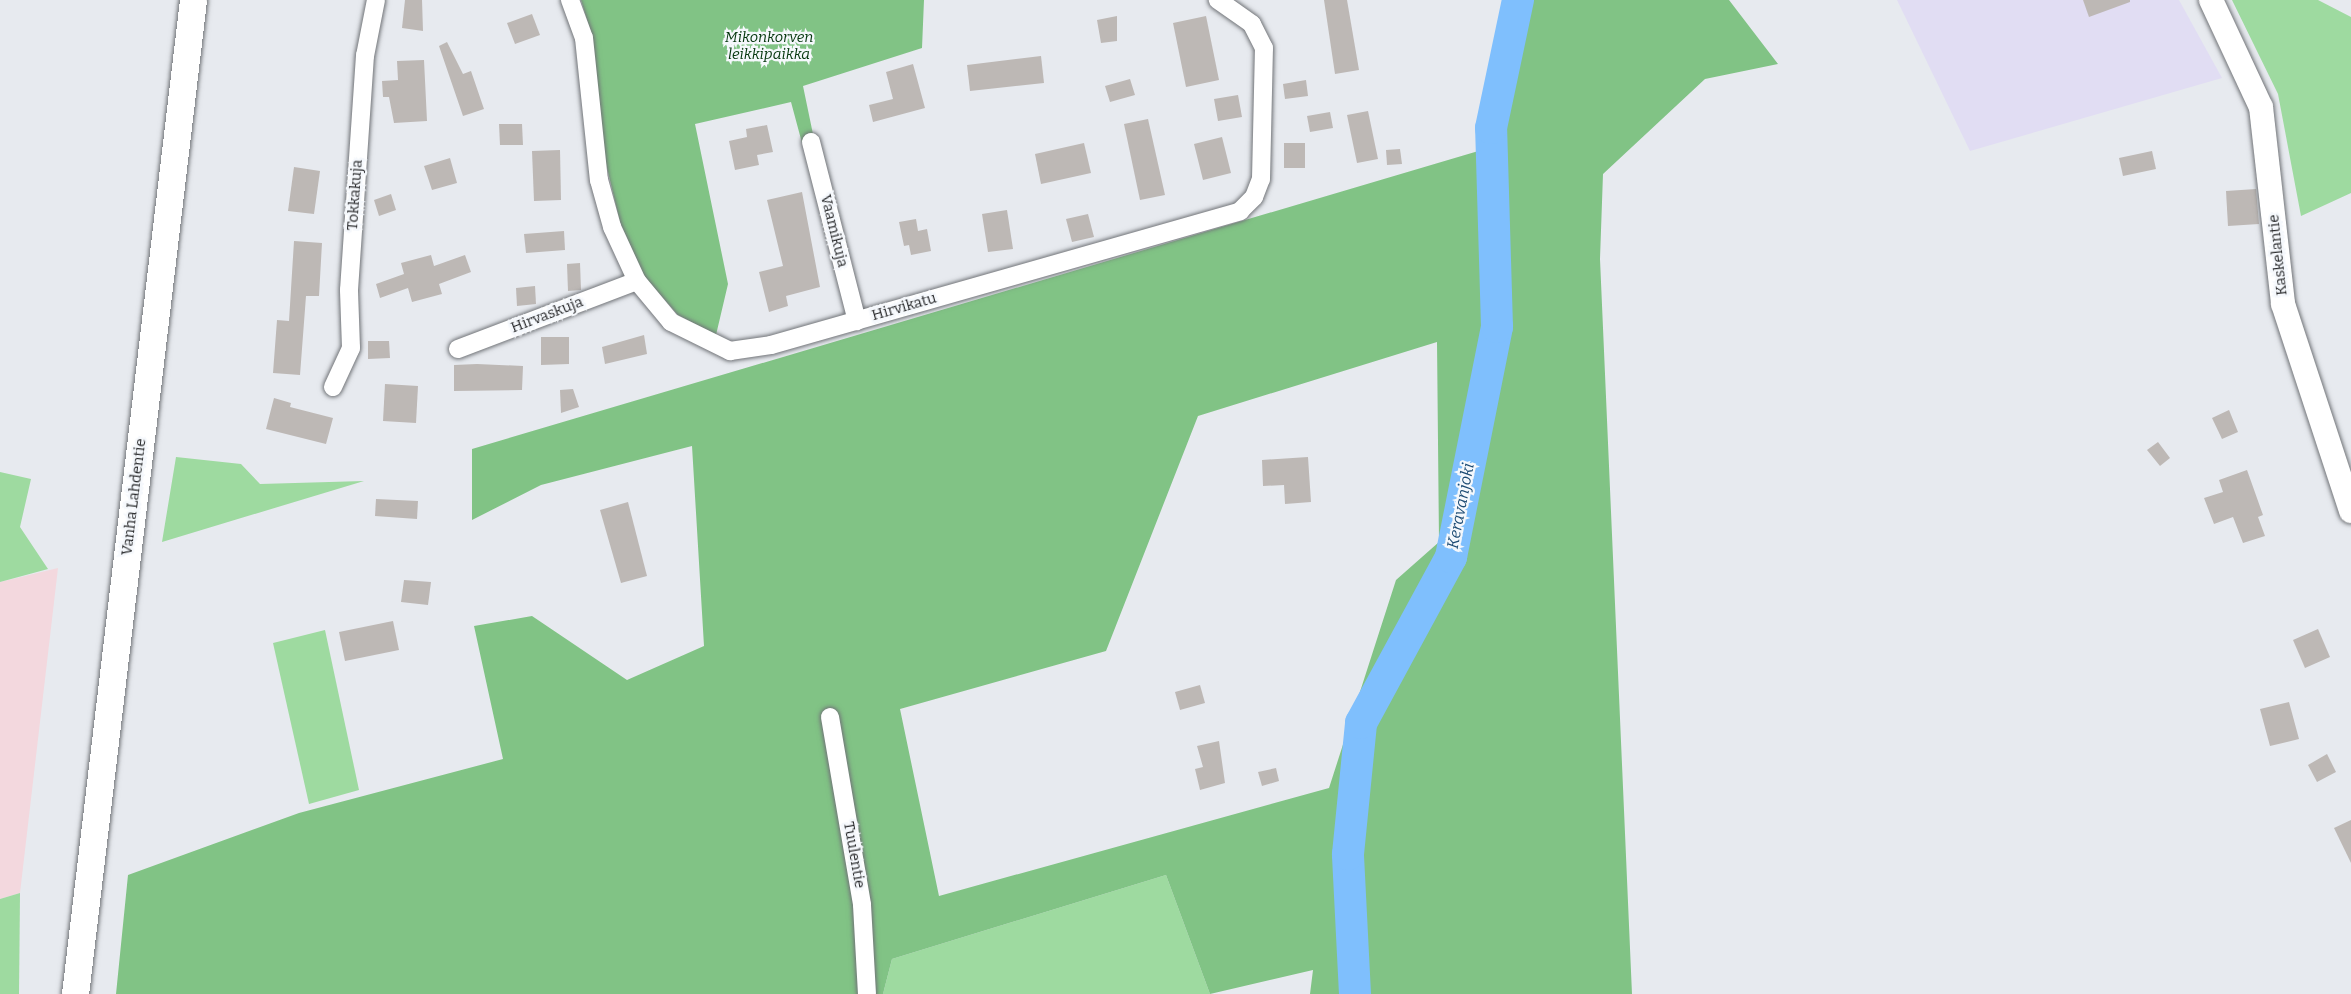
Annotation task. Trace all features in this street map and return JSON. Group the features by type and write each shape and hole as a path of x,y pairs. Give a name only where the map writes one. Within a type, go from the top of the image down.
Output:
{"main road":[{"name":"Vanha Lahdentie","path":"75,994 193,0"}],"street":[{"name":"Tokkakuja","path":"333,387 351,348 349,290 363,79 376,0"},
{"name":"Hirvikatu","path":"570,0 584,38 599,180 612,227 637,281 671,322 730,351 771,345 1240,211 1254,197 1261,179 1264,48 1252,24 1218,0"},
{"name":"Kaskelantie","path":"2211,0 2261,107 2283,304 2351,511"},
{"name":"Vaamikuja","path":"811,142 857,321"},
{"name":"Hirvaskuja","path":"458,349 637,281"},
{"name":"Tuulentie","path":"830,717 862,905 867,994"}],"shaded area":[{"path":"1897,0 2179,0 2222,78 1970,151"},
{"path":"58,568 20,893 0,899 0,582"}],"green space":[{"name":"Mikonkorven leikkipaikka","path":"581,0 924,0 922,48 803,86 814,139 802,143 791,102 695,124 728,284 716,335 678,315 643,275 620,222 603,151 592,36"},
{"path":"1533,0 1729,0 1778,64 1705,79 1603,174 1600,259 1632,994 1310,994 1313,970 1210,994 1166,875 892,959 883,994 116,994 128,875 299,813 503,759 474,626 532,616 627,680 704,646 692,446 541,485 472,520 472,449 1502,144 1527,15","holes":["1437,342 1439,542 1396,580 1329,788 939,896 900,709 1106,651 1198,416"]},
{"path":"2232,0 2318,0 2351,17 2351,193 2301,216 2278,94"},
{"path":"176,457 241,464 260,484 364,481 162,542"},
{"path":"0,472 31,479 20,527 48,569 0,582"},
{"path":"325,630 359,790 309,804 273,643"},
{"path":"1166,875 1210,994 883,994 892,959"},
{"path":"20,893 19,994 0,994 0,899"}],"building":[{"path":"405,0 422,0 423,31 402,28"},
{"path":"1324,0 1347,0 1359,70 1335,74"},
{"path":"2083,0 2130,0 2130,2 2089,17"},
{"path":"532,14 540,35 515,44 507,23"},
{"path":"1117,16 1117,41 1101,43 1097,20"},
{"path":"1206,16 1219,80 1186,87 1173,23"},
{"path":"447,42 463,74 471,71 484,109 463,116 439,46"},
{"path":"1041,56 1044,83 970,91 967,65"},
{"path":"424,60 427,121 394,123 389,97 383,97 382,81 398,80 397,61"},
{"path":"913,64 925,108 873,122 869,105 893,99 886,72"},
{"path":"1130,79 1135,95 1110,102 1105,86"},
{"path":"1306,80 1308,96 1285,99 1283,84"},
{"path":"1238,95 1242,117 1218,121 1214,99"},
{"path":"1368,111 1378,159 1357,163 1347,115"},
{"path":"1330,112 1333,128 1310,132 1307,116"},
{"path":"1148,119 1165,195 1140,200 1124,124"},
{"path":"499,124 522,124 523,145 500,145"},
{"path":"767,125 773,152 757,155 759,165 735,170 729,141 747,137 746,129"},
{"path":"1222,137 1231,173 1203,180 1194,144"},
{"path":"1084,143 1091,173 1041,184 1035,154"},
{"path":"1284,143 1305,143 1305,168 1284,168"},
{"path":"1400,149 1402,164 1387,165 1386,150"},
{"path":"560,150 561,200 534,201 532,151"},
{"path":"2152,151 2156,169 2123,176 2119,158"},
{"path":"450,158 457,183 432,190 424,166"},
{"path":"294,167 320,171 314,214 288,211"},
{"path":"2256,189 2259,224 2228,226 2226,191"},
{"path":"802,192 820,287 786,296 788,306 769,312 759,272 783,266 767,200"},
{"path":"391,194 396,210 379,216 374,200"},
{"path":"1007,210 1013,249 988,252 982,214"},
{"path":"1088,214 1094,237 1072,242 1066,219"},
{"path":"916,219 918,231 927,229 931,251 911,255 909,245 904,246 899,222"},
{"path":"564,231 565,250 526,253 524,234"},
{"path":"294,241 322,243 319,296 306,296 300,375 273,373 277,320 289,321"},
{"path":"431,255 434,266 465,255 471,272 439,284 442,294 412,302 408,288 380,298 376,284 404,274 401,263"},
{"path":"580,263 581,290 568,291 567,264"},
{"path":"535,286 536,304 517,306 516,288"},
{"path":"644,335 647,354 605,364 602,347"},
{"path":"541,337 569,337 569,364 541,365"},
{"path":"368,341 389,341 390,358 368,359"},
{"path":"454,365 523,366 522,390 454,391"},
{"path":"385,384 418,386 416,423 383,421"},
{"path":"573,389 579,407 561,413 560,390"},
{"path":"274,398 291,403 290,407 333,418 326,444 266,429"},
{"path":"2229,410 2238,432 2222,439 2212,418"},
{"path":"2158,442 2170,458 2160,466 2147,450"},
{"path":"1308,457 1311,502 1285,504 1284,485 1263,486 1262,460"},
{"path":"2247,470 2263,515 2258,517 2265,536 2243,543 2233,517 2214,524 2204,498 2223,492 2219,480"},
{"path":"376,499 418,501 417,519 375,516"},
{"path":"628,502 647,576 621,583 600,510"},
{"path":"404,580 431,582 428,605 401,602"},
{"path":"393,621 399,650 345,661 339,632"},
{"path":"2318,629 2330,657 2305,668 2293,640"},
{"path":"1200,685 1205,703 1180,710 1175,692"},
{"path":"2289,702 2299,739 2270,746 2260,709"},
{"path":"1219,741 1225,783 1200,790 1195,769 1203,767 1197,746"},
{"path":"2327,754 2336,772 2317,782 2308,765"},
{"path":"1276,768 1279,781 1262,786 1258,772"},
{"path":"2351,820 2351,863 2334,828"}],"waterway":[{"name":"Keravanjoki","path":"1355,994 1348,854 1361,723 1451,557 1497,327 1491,128 1518,0"}]}
